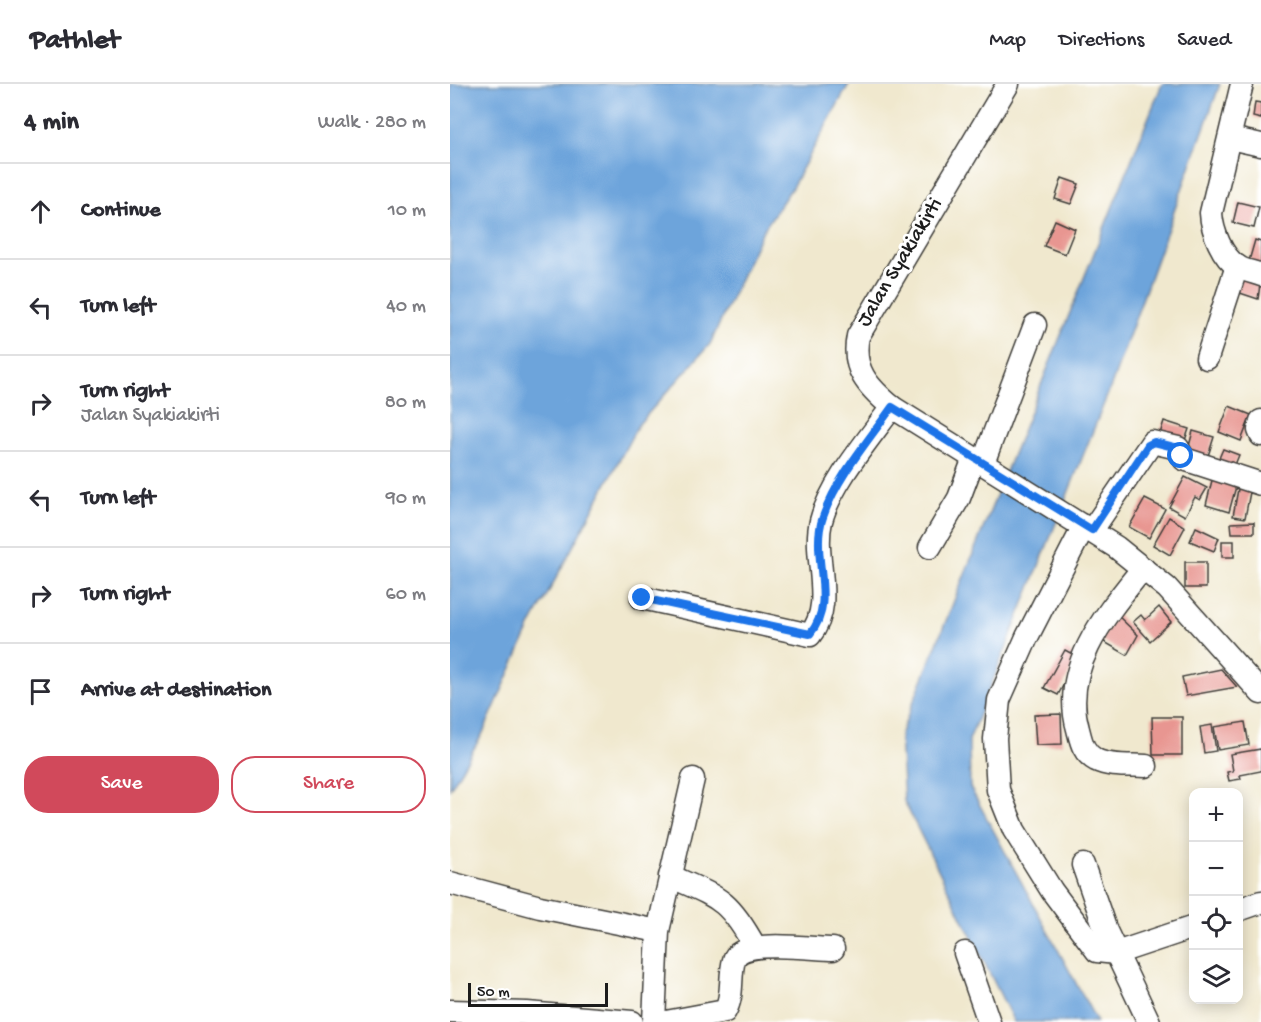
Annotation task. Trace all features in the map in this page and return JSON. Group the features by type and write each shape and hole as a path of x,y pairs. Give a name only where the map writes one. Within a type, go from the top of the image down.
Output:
{"street":[{"name":"Jalan Syakiakirti","path":"1008,84 858,336 855,349 857,368 879,396 892,407 1082,525 1143,568 1175,596 1257,680"},
{"path":"1242,84 1211,213 1212,225 1217,238 1238,266 1261,275"},
{"path":"1230,138 1261,145"},
{"path":"1207,358 1238,266"},
{"path":"930,548 959,498 983,464 1035,325"},
{"path":"642,598 810,634 823,604 818,551 822,518 847,471 892,407"},
{"path":"1261,421 1259,430 1261,435"},
{"path":"1189,929 1116,953 1097,951 1087,940 1014,830 998,790 995,725 999,700 1082,525 1152,442 1178,448 1184,459 1259,478"},
{"path":"1143,568 1100,621 1074,686 1073,701 1075,719 1083,747 1088,754 1096,760 1111,764 1146,766"},
{"path":"654,1022 658,931 693,779"},
{"path":"1083,865 1092,896 1149,1022"},
{"path":"670,876 721,899 738,915 755,947"},
{"path":"450,883 540,907 658,931"},
{"path":"1243,909 1261,902"},
{"path":"666,1022 725,1011 729,1004 735,957 740,950 755,947 833,949"},
{"path":"965,953 989,1022"},
{"path":"450,1011 632,1022"}],"water":[{"path":"450,84 849,84 791,189 762,232 710,344 638,425 531,625 482,735 450,789"},
{"path":"1162,84 1220,84 1111,386 969,740 970,787 1097,1022 1014,1022 904,801 900,735"}],"building":[{"path":"1255,102 1261,103 1261,119 1253,117"},
{"path":"1062,178 1079,184 1071,204 1055,199"},
{"path":"1238,202 1259,207 1254,228 1233,223"},
{"path":"1055,220 1075,229 1065,254 1044,246"},
{"path":"1255,240 1261,242 1261,272 1247,268"},
{"path":"1240,270 1261,277 1258,299 1234,291"},
{"path":"1229,406 1251,415 1241,441 1219,432"},
{"path":"1164,421 1189,429 1183,446 1159,437"},
{"path":"1193,431 1214,437 1207,459 1187,454"},
{"path":"1223,449 1239,455 1232,472 1216,465"},
{"path":"1214,472 1238,479 1229,512 1206,505"},
{"path":"1185,477 1207,488 1200,500 1195,497 1185,516 1169,507"},
{"path":"1239,484 1251,487 1245,518 1233,516"},
{"path":"1145,499 1165,509 1149,538 1129,527"},
{"path":"1169,517 1185,527 1170,555 1153,545"},
{"path":"1254,522 1254,533 1232,533 1231,523"},
{"path":"1196,527 1219,538 1214,551 1190,541"},
{"path":"1222,541 1234,541 1234,557 1222,557"},
{"path":"1185,562 1206,562 1206,588 1185,588"},
{"path":"1159,607 1171,622 1150,641 1133,622 1141,615 1145,620"},
{"path":"1116,614 1138,635 1127,655 1101,640"},
{"path":"1065,650 1078,657 1058,695 1044,688"},
{"path":"1221,669 1237,687 1186,696 1182,677"},
{"path":"1061,714 1062,744 1036,745 1034,715"},
{"path":"1152,717 1182,717 1182,755 1153,755"},
{"path":"1245,722 1249,745 1218,750 1214,727"},
{"path":"1212,725 1216,751 1204,753 1200,727"},
{"path":"1261,749 1261,771 1240,775 1241,779 1229,781 1227,772 1233,771 1230,754"}],"route":[{"path":"642,598 804,635 810,634 814,630 823,607 818,551 822,518 847,471 892,407 1092,530 1148,445 1154,442 1178,448 1181,456"}]}
